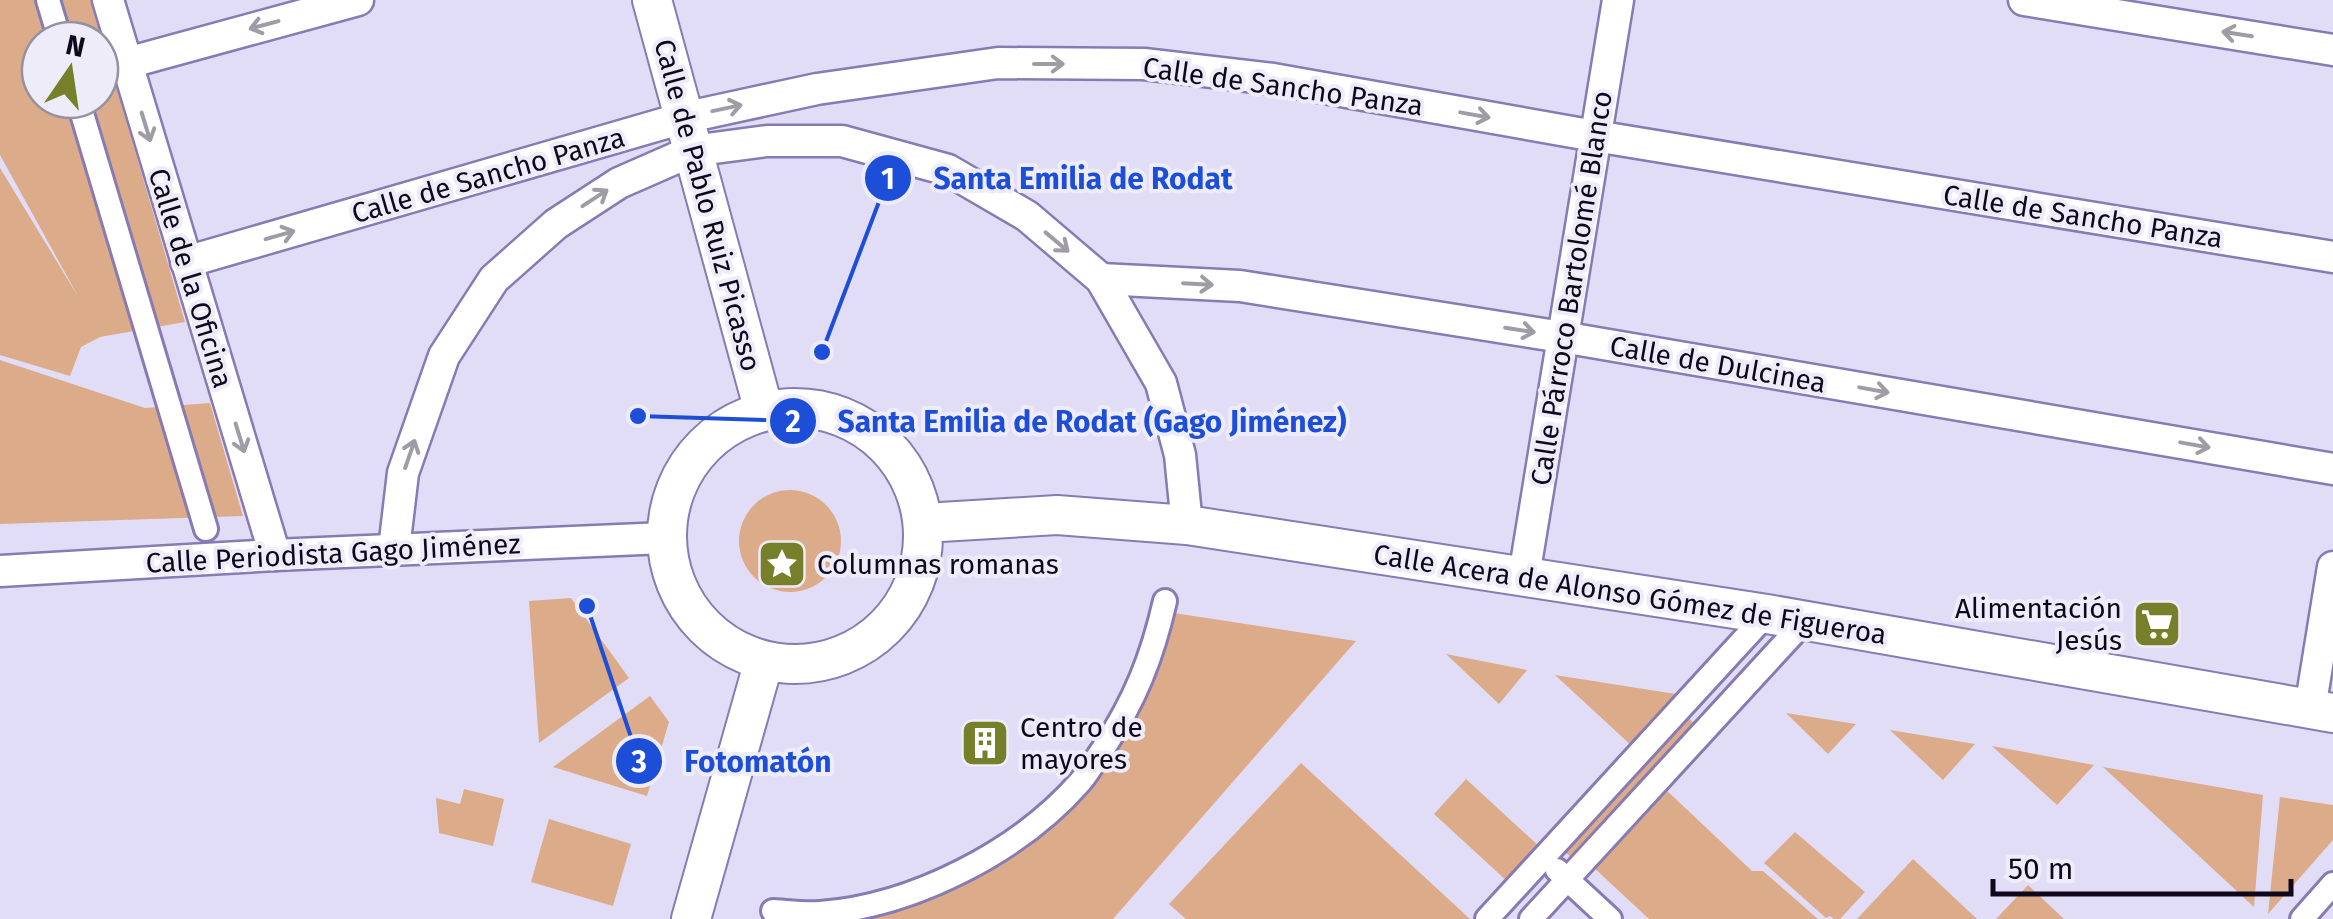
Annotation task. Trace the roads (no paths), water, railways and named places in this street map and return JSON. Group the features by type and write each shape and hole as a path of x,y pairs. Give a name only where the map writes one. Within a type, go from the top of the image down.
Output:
{"street":[{"name":"Calle de la Oficina","path":"108,0 275,555"},
{"path":"127,63 358,0"},
{"name":"Calle de Pablo Ruiz Picasso","path":"652,0 764,411"},
{"name":"Calle Párroco Bartolomé Blanco","path":"1524,576 1618,0"},
{"path":"2024,0 2333,50"},
{"name":"Calle de Sancho Panza","path":"186,262 688,135 817,89 998,64 1144,64 1273,79 2333,257"},
{"name":"Calle de la Oficina","path":"84,120 206,529"},
{"path":"394,549 403,473 444,356 494,279 556,224 688,135 842,141 948,170 1027,216 1101,279 1161,383 1180,455 1187,525"},
{"name":"Calle de Dulcinea","path":"1101,279 1240,286 2333,469"},
{"path":"808,407 850,419 886,445 912,481 924,524 921,564 906,602 880,633 845,655 805,664 764,660 726,644 694,616 674,580 666,538 672,496 692,457 724,428 764,411 808,407"},
{"name":"Calle Acera de Alonso Gómez de Figueroa","path":"924,524 1057,515 1187,525 1767,614 2321,711"},
{"name":"Calle Periodista Gago Jiménez","path":"0,571 666,538"},
{"path":"2321,711 2333,567"},
{"path":"774,911 817,913 907,894 955,875 1008,844 1059,804 1084,778 1130,702 1147,668 1165,601"},
{"path":"1487,919 1767,614"},
{"path":"1531,919 1806,621"},
{"path":"691,919 764,660"},
{"path":"1544,857 1610,919"},
{"path":"2302,919 2333,884"}],"place":[{"name":"Santa Emilia de Rodat","path":"822,352"},
{"name":"Santa Emilia de Rodat (Gago Jiménez)","path":"638,416"},
{"name":"Columnas romanas","path":"782,564"},
{"name":"Fotomatón","path":"587,606"},
{"name":"Alimentación Jesús","path":"2157,624"},
{"name":"Centro de mayores","path":"985,743"}]}
